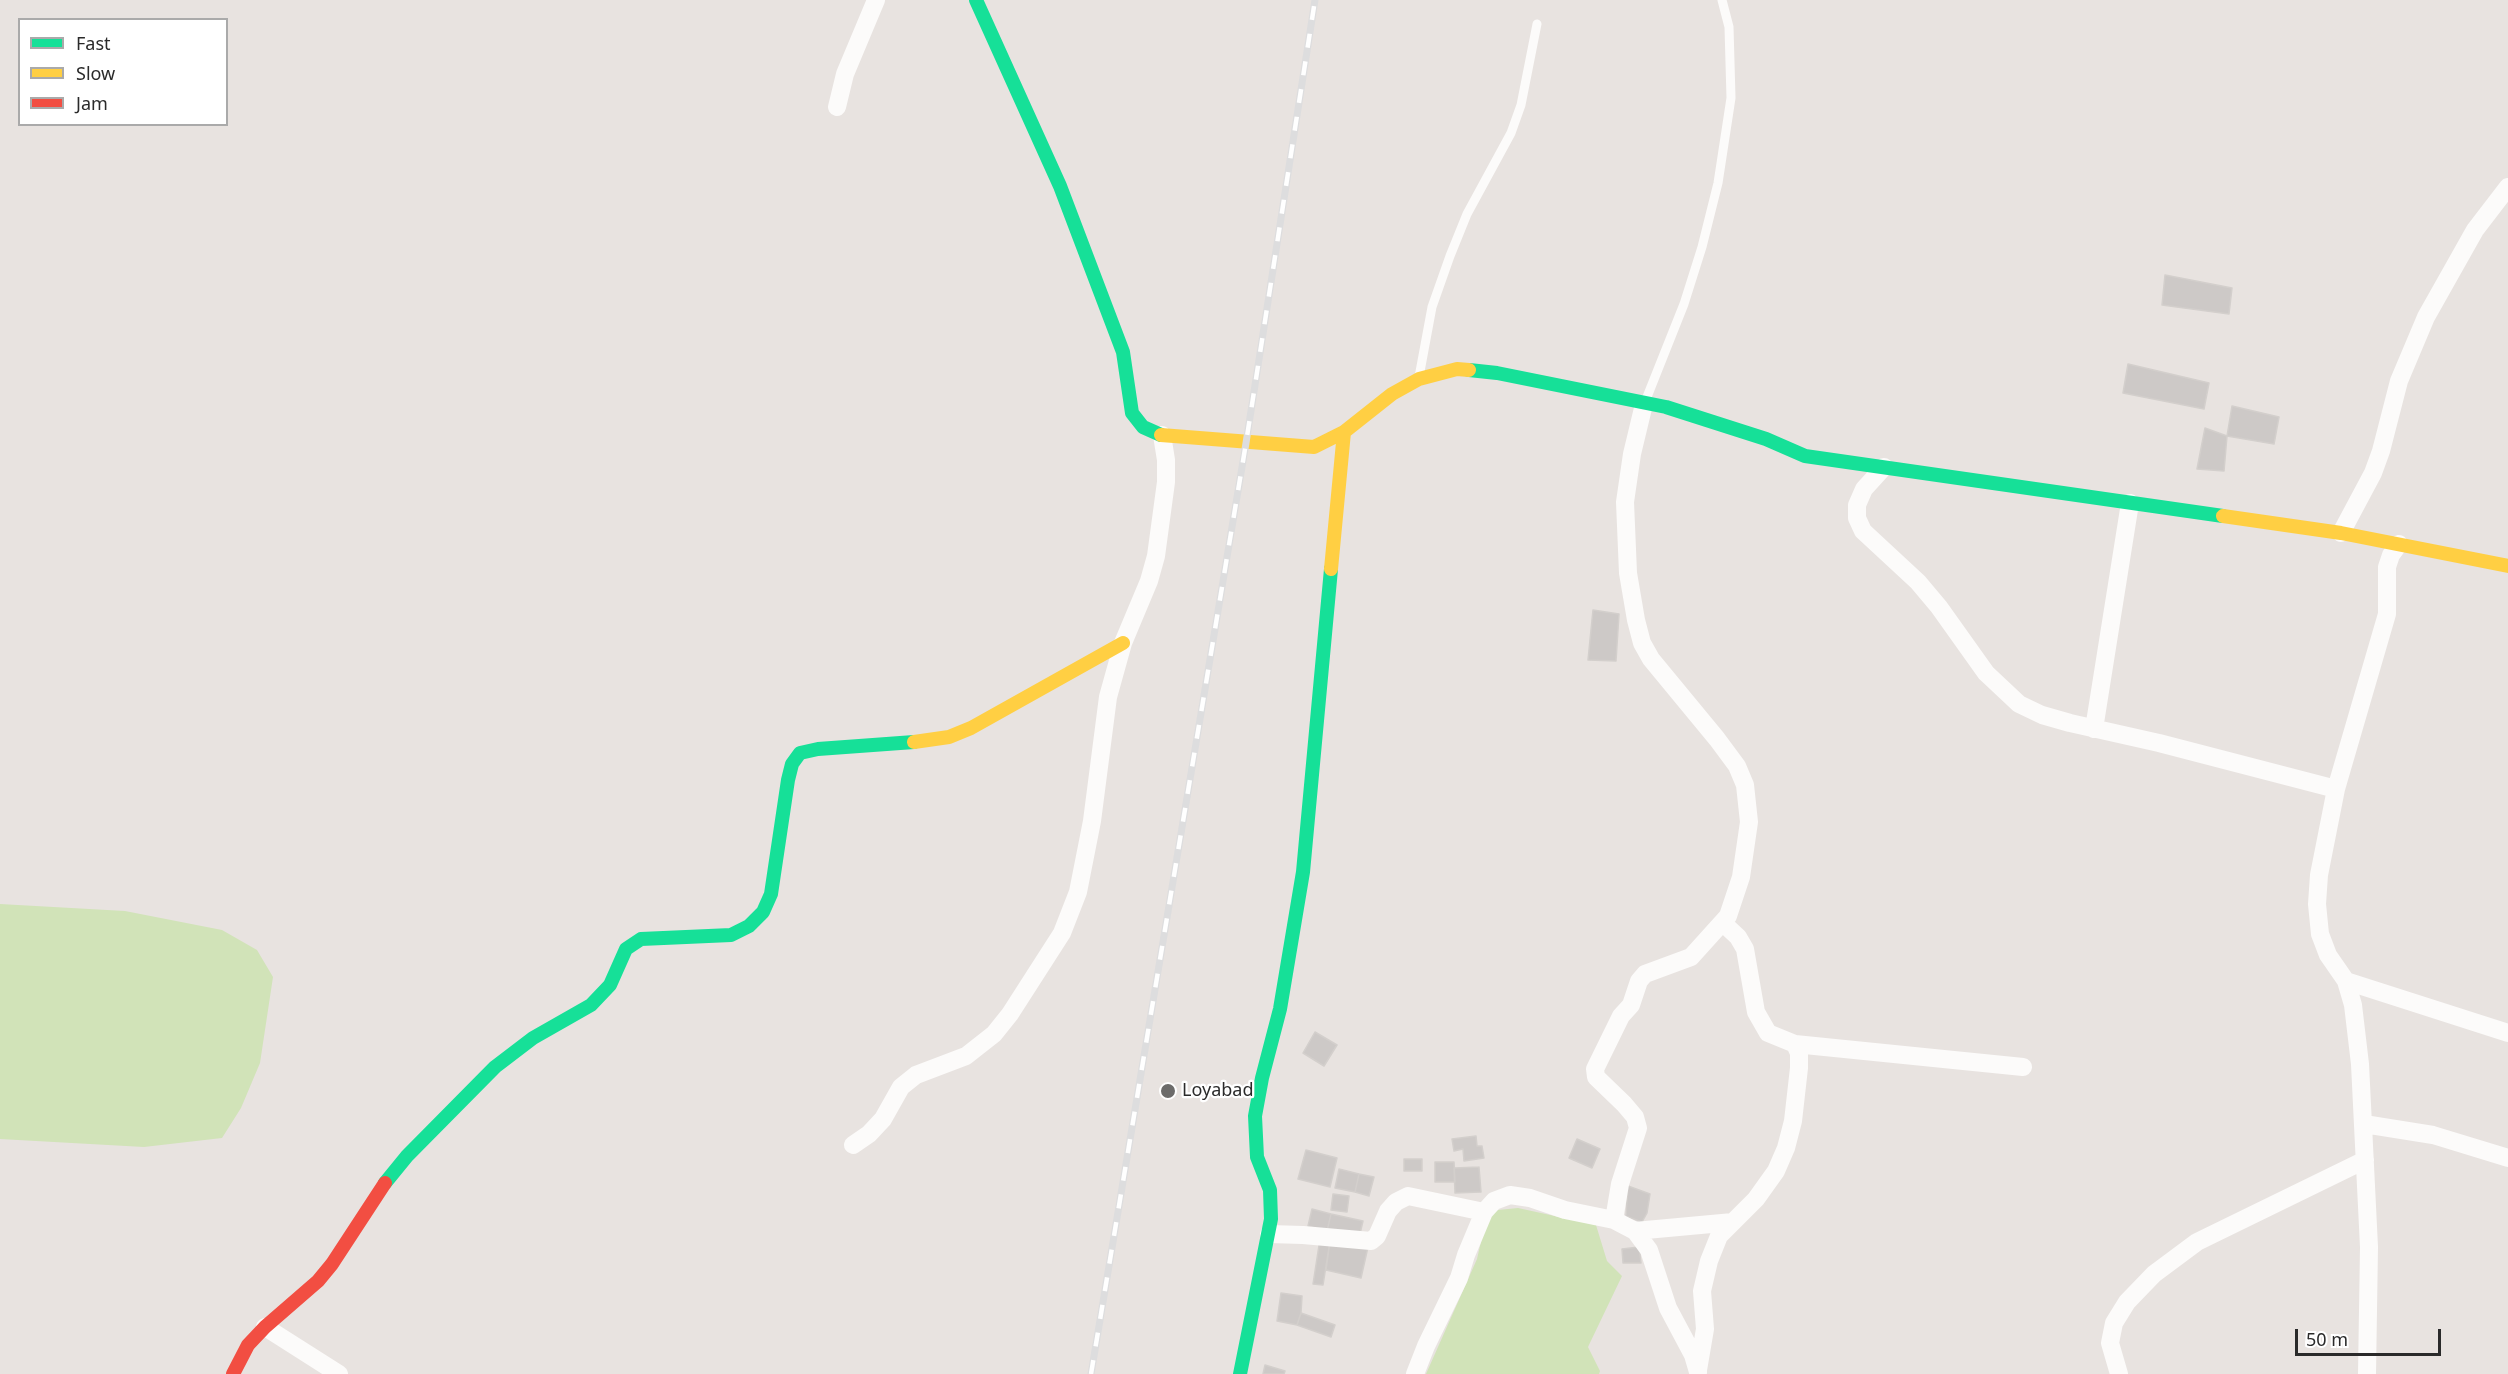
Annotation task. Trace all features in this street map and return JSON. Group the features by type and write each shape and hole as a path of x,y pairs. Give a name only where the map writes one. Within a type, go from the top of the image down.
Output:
{"street":[{"path":"837,107 845,74 876,0"},
{"path":"976,0 1060,186 1115,330 1123,352 1132,413 1143,427 1162,435 1314,447 1344,432 1392,394 1419,379 1457,369 1497,373 1666,407 1766,439 1805,456 2341,533 2508,566"},
{"path":"2341,533 2373,473 2399,381 2426,317 2475,230 2508,187"},
{"path":"1614,1220 1620,1184 1638,1128 1635,1117 1596,1077 1595,1069 1621,1016 1631,1005 1639,981 1645,974 1691,957 1723,923 1733,904 1741,877 1749,822 1745,784 1728,753 1651,660 1642,643 1636,620 1628,573 1625,502 1632,454 1644,404"},
{"path":"1240,1374 1271,1219 1270,1190 1257,1157 1255,1116 1262,1078 1280,1009 1303,872 1344,432"},
{"path":"853,1145 869,1134 883,1119 901,1087 908,1081 933,1067 966,1056 994,1034 1010,1014 1062,933 1078,892 1092,821 1108,697 1123,643 1149,581 1156,556 1166,482 1166,460 1162,435"},
{"path":"1884,467 1864,489 1857,505 1857,518 1863,531 1930,596 1969,652 2019,704 2042,716 2159,743 2336,789"},
{"path":"2094,729 2130,503"},
{"path":"2367,1374 2369,1247 2360,1064 2353,1005 2346,981 2328,955 2320,934 2316,904 2319,875 2336,789 2387,614 2386,567 2399,544"},
{"path":"233,1374 248,1345 265,1327 318,1281 384,1185 407,1156 495,1066 523,1045 591,1005 610,985 626,949 641,939 731,935 749,926 763,912 771,894 788,780 792,764 800,753 818,749 897,745 949,737 971,729 1123,643"},
{"path":"1723,923 1738,937 1745,949 1752,997 1768,1033 1795,1044 2023,1067"},
{"path":"2346,981 2508,1033"},
{"path":"1698,1372 1706,1329 1702,1291 1705,1275 1719,1236 1768,1184 1786,1148 1795,1108 1799,1068 1799,1053 1795,1044"},
{"path":"2364,1124 2433,1135 2508,1158"},
{"path":"2119,1374 2110,1343 2114,1323 2127,1302 2154,1274 2197,1242 2365,1160"},
{"path":"1416,1374 1426,1346 1459,1278 1484,1212 1494,1201 1510,1195 1519,1195 1565,1210 1614,1220 1635,1230 1649,1250 1668,1308 1693,1355 1698,1372"},
{"path":"1269,1234 1313,1235 1371,1241 1377,1236 1388,1211 1396,1202 1408,1196 1484,1212"},
{"path":"1635,1230 1733,1222"},
{"path":"265,1327 314,1366 339,1374"}],"lane":[{"path":"1644,404 1684,304 1702,247 1718,183 1731,98 1729,27 1722,0"},
{"path":"1419,379 1432,307 1467,214 1511,133 1521,105 1537,24"}],"green space":[{"path":"0,904 125,911 222,930 257,950 273,977 260,1063 241,1108 222,1138 144,1147 0,1139"},
{"path":"1518,1208 1596,1225 1607,1261 1622,1276 1588,1347 1600,1371 1599,1374 1426,1374 1477,1259 1488,1211"}],"building":[{"path":"2165,275 2232,288 2229,314 2162,305"},
{"path":"2128,364 2209,383 2204,409 2123,393"},
{"path":"2232,406 2279,417 2274,444 2227,436"},
{"path":"2205,428 2227,436 2224,471 2197,469"},
{"path":"1593,610 1619,614 1616,661 1588,660"},
{"path":"1315,1032 1337,1045 1324,1066 1303,1053"},
{"path":"1476,1136 1477,1146 1482,1146 1484,1158 1464,1161 1463,1149 1454,1151 1452,1139"},
{"path":"1577,1139 1600,1149 1592,1168 1569,1158"},
{"path":"1306,1150 1337,1158 1330,1187 1298,1179"},
{"path":"1404,1159 1422,1159 1422,1171 1404,1171"},
{"path":"1435,1162 1454,1162 1455,1182 1435,1182"},
{"path":"1479,1167 1481,1192 1455,1193 1454,1168"},
{"path":"1339,1169 1359,1174 1355,1192 1335,1188"},
{"path":"1359,1174 1374,1177 1369,1196 1355,1192"},
{"path":"1628,1186 1650,1194 1647,1213 1642,1222 1626,1216"},
{"path":"1333,1194 1349,1196 1347,1212 1331,1210"},
{"path":"1312,1209 1331,1214 1327,1231 1308,1226"},
{"path":"1331,1214 1363,1221 1359,1238 1327,1231"},
{"path":"1320,1239 1330,1241 1323,1285 1313,1284"},
{"path":"1330,1241 1368,1247 1361,1278 1326,1270"},
{"path":"1639,1247 1641,1263 1623,1263 1622,1249"},
{"path":"1281,1293 1302,1296 1301,1313 1297,1325 1277,1321"},
{"path":"1301,1313 1335,1325 1331,1337 1297,1325"},
{"path":"1265,1365 1285,1371 1284,1374 1263,1374"}],"railway":[{"path":"1091,1374 1246,443 1315,0"}],"traffic: fast":[{"path":"976,0 1060,186 1123,352 1132,413 1143,427 1161,435"},
{"path":"1469,370 1497,373 1666,407 1766,439 1805,456 2223,516"},
{"path":"1240,1374 1271,1219 1270,1190 1257,1157 1255,1116 1262,1078 1280,1009 1303,872 1331,569"},
{"path":"385,1183 407,1156 495,1067 533,1038 591,1005 610,985 626,949 641,939 731,935 749,926 763,912 771,894 788,780 792,764 800,753 818,749 914,742"}],"traffic: slow":[{"path":"1161,435 1314,447 1344,432 1392,394 1419,379 1457,369 1469,370"},
{"path":"1331,569 1344,432"},
{"path":"2223,516 2341,533 2508,566"},
{"path":"914,742 949,737 971,728 1123,643"}],"traffic: jam":[{"path":"233,1374 248,1345 265,1327 318,1281 332,1264 385,1183"}],"place":[{"name":"Loyabad","path":"1168,1091"}]}
